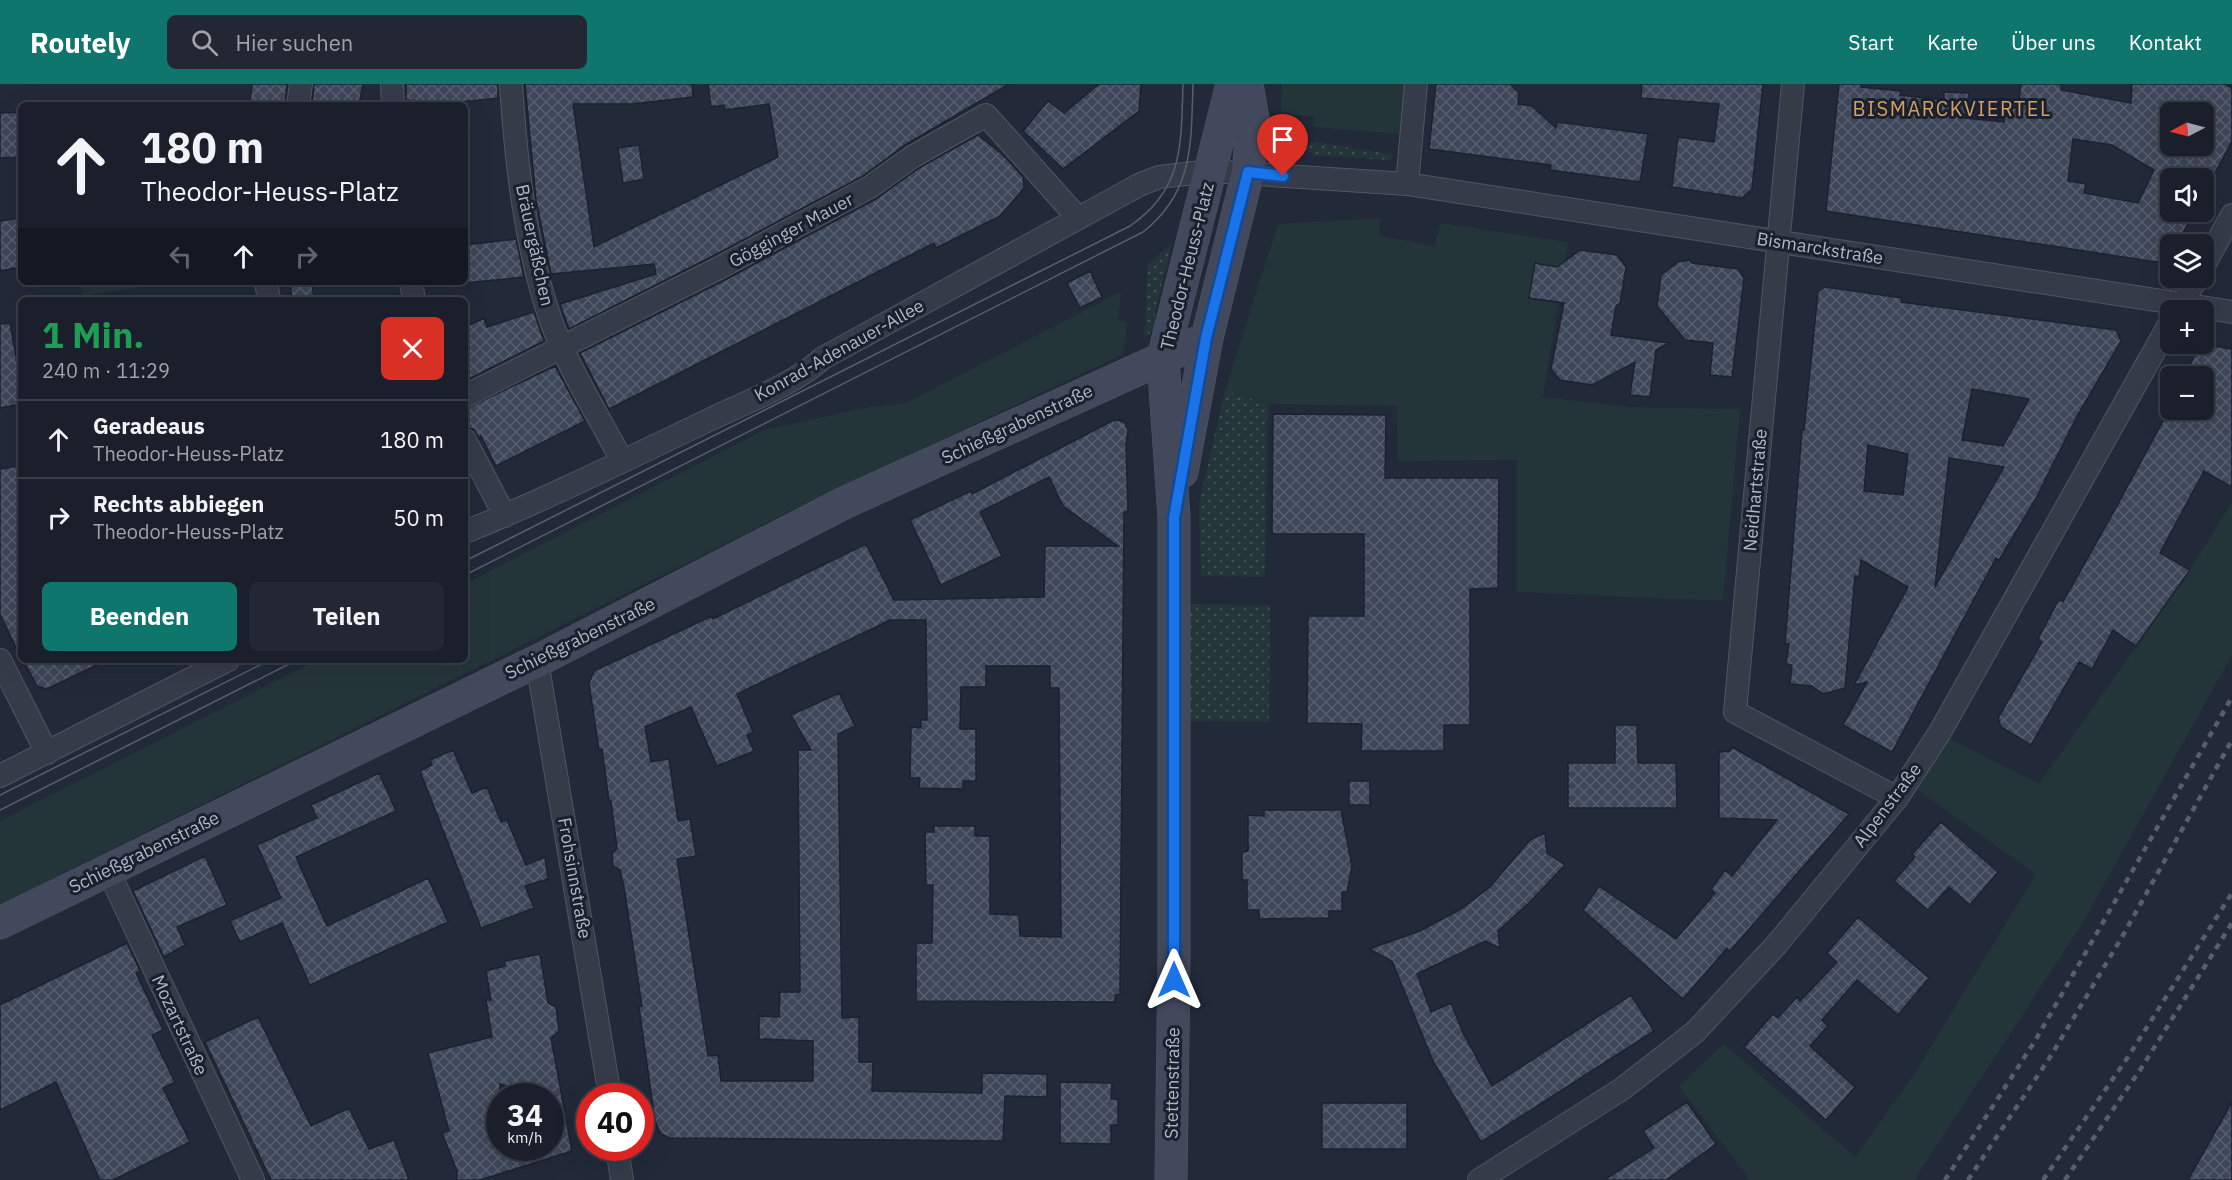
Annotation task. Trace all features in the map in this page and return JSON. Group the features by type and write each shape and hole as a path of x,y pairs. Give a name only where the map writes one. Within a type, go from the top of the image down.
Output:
{"main road":[{"name":"Theodor-Heuss-Platz","path":"1163,358 1211,171 1224,108 1232,84"},
{"name":"Theodor-Heuss-Platz","path":"1163,358 1206,338 1248,172 1253,119 1247,84"},
{"name":"Stettenstraße","path":"1174,518 1206,338"},
{"name":"Stettenstraße","path":"1163,358 1174,518 1174,958 1171,1180"},
{"name":"Schießgrabenstraße","path":"0,923 537,661 844,503 1163,358"}],"street":[{"path":"298,102 301,84"},
{"path":"392,84 393,102"},
{"name":"Bräuergäßchen","path":"511,84 514,126 527,218 543,295 563,346 622,461"},
{"path":"1407,184 1416,84"},
{"name":"Neidhartstraße","path":"1793,84 1735,712 1897,798"},
{"name":"Gögginger Mauer","path":"468,394 719,268 870,187 912,157 986,115 1078,219"},
{"name":"Theodor-Heuss-Platz","path":"1211,171 1407,184"},
{"name":"Konrad-Adenauer-Allee","path":"468,531 622,461 812,368 823,358 1155,177 1211,171"},
{"name":"Bismarckstraße","path":"1407,184 1779,241 2160,304"},
{"path":"2214,247 2232,214"},
{"name":"Bismarckstraße","path":"2214,310 2232,312"},
{"name":"Alpenstraße","path":"1479,1180 1622,1089 1695,1032 1761,962 1897,798 1940,732 2160,342"},
{"path":"468,446 505,516"},
{"path":"0,660 47,753"},
{"name":"Frohsinnstraße","path":"537,661 608,1083"},
{"path":"0,776 222,663"},
{"name":"Mozartstraße","path":"108,870 253,1180"},
{"path":"619,1161 622,1180"}],"shaded area":[{"path":"1282,84 1407,84 1401,134 1313,127 1314,117 1281,113"},
{"path":"1317,142 1394,155 1390,160 1314,155 1305,150 1309,143"},
{"path":"1380,218 1379,236 1435,246 1440,223 1568,242 1543,397 1630,407 1740,409 1723,601 1517,592 1517,460 1398,461 1397,406 1268,404 1225,391 1278,224"},
{"path":"1172,243 1155,312 1155,328 1144,339 1148,264"},
{"path":"80,285 148,285 148,286 82,296"},
{"path":"1121,292 1118,320 1127,321 1123,354 799,507 0,905 0,821 311,663 468,663 468,582 764,430 863,408 906,403"},
{"path":"1225,391 1268,404 1265,577 1201,576 1199,503"},
{"path":"2232,502 2232,655 2082,924 1914,1180 1750,1180 1679,1086 1724,1044 1855,1157 1913,1076 2036,874 1917,790 1948,738 2039,784 2190,570"},
{"path":"1187,604 1270,605 1269,722 1186,721"}],"building":[{"path":"252,84 287,84 285,102 250,101"},
{"path":"314,84 363,84 360,102 312,102"},
{"path":"406,84 498,84 498,98 462,102 406,100"},
{"path":"525,84 692,84 693,97 632,104 573,104 594,247 778,157 769,104 725,110 724,105 711,107 708,84 1009,84 905,145 863,176 569,329 560,304 656,274 654,264 551,274 536,200"},
{"path":"1099,84 1141,84 1139,111 1063,169 1023,131 1048,101 1064,113"},
{"path":"1436,84 1510,84 1519,93 1518,104 1532,106 1556,128 1557,122 1648,134 1640,182 1550,170 1551,165 1429,149"},
{"path":"1642,84 1763,84 1752,189 1742,198 1672,187 1678,137 1714,142 1719,104 1641,98"},
{"path":"1839,84 1861,84 1861,87 1901,91 1900,95 1944,100 1944,92 1969,93 1965,118 2004,122 2006,107 2018,108 2021,84 2061,84 2061,90 2131,103 2132,84 2225,84 2232,88 2232,141 2214,175 2214,168 2160,168 2160,222 2189,222 2182,234 2160,234 2160,261 2156,262 1826,211","holes":["2073,139 2112,145 2154,170 2138,203 2084,193 2086,184 2068,181"]},
{"path":"18,112 18,157 0,158 0,113"},
{"path":"978,135 1003,155 1023,177 1024,188 1000,216 936,248 934,243 609,409 580,353 725,280 876,199 919,168"},
{"path":"639,145 644,179 623,183 618,148"},
{"path":"18,218 18,268 0,271 0,221"},
{"path":"516,239 524,277 468,283 468,245"},
{"path":"1580,250 1617,255 1626,267 1620,303 1616,306 1611,335 1669,343 1656,350 1650,397 1630,395 1635,362 1592,385 1560,380 1551,369 1564,303 1529,298 1535,263 1557,267"},
{"path":"1689,260 1692,263 1738,269 1744,278 1732,377 1710,375 1713,343 1685,340 1657,306 1661,275 1678,262"},
{"path":"1090,271 1102,297 1080,308 1067,283"},
{"path":"290,285 312,285 314,297 292,297"},
{"path":"1825,287 1902,298 1901,302 2116,330 2121,341 2076,418 2035,500 1999,560 1996,558 1892,752 1843,725 1867,682 1854,685 1908,587 1861,560 1859,577 1855,576 1845,688 1823,694 1812,686 1790,684 1792,665 1786,664 1789,644 1785,644 1802,430 1804,430 1818,292","holes":["1972,389 2029,399 2003,446 1962,440","1868,445 1908,454 1903,495 1864,491","1949,458 2004,467 1935,587"]},
{"path":"534,312 544,341 468,379 468,326 484,318 487,327"},
{"path":"10,323 18,367 18,405 0,408 0,324"},
{"path":"2214,346 2232,349 2232,487 2204,471 2160,553 2190,570 2136,646 2113,630 2092,669 2079,662 2031,745 2001,727 1998,718 2042,642 2038,639 2059,599 2063,602 2164,420 2214,420 2214,366 2189,366 2196,354 2214,354"},
{"path":"555,366 585,421 496,466 481,436 480,439 473,429 468,428 468,408"},
{"path":"1273,414 1386,415 1385,478 1499,478 1498,588 1470,589 1470,725 1444,725 1444,751 1361,751 1362,724 1307,723 1308,616 1364,616 1364,534 1272,534"},
{"path":"1119,420 1125,423 1128,430 1126,445 1128,512 1124,512 1120,994 1115,995 1115,1002 916,1001 916,943 932,943 933,885 926,885 925,832 934,832 934,826 975,826 975,836 990,836 990,914 1019,915 1020,936 1061,937 1059,688 1050,688 1050,666 986,666 986,687 961,687 960,729 976,729 976,781 963,781 963,789 919,788 920,778 910,778 911,727 921,728 921,720 927,720 926,620 890,620 737,694 753,732 747,735 754,751 717,766 691,707 645,727 651,762 669,759 678,821 690,819 696,856 677,859 708,1056 718,1055 721,1081 813,1081 813,1041 759,1039 759,1016 779,1017 780,992 800,992 798,750 811,750 791,715 839,693 855,726 838,734 842,1018 859,1017 859,1062 873,1062 872,1091 982,1093 982,1073 1047,1074 1047,1097 1005,1096 1003,1141 670,1138 661,1134 655,1121 654,1083 650,1083 639,1007 642,1006 624,887 620,870 613,866 612,854 617,848 611,801 609,801 602,749 599,750 589,683 594,671 712,616 713,619 866,544 894,600 1044,597 1045,546 1118,546 1063,506 1049,477 980,512 1002,556 941,585 910,520 971,491 972,494 1112,421"},
{"path":"18,466 18,652 0,614 0,469"},
{"path":"25,663 101,663 47,689 37,686"},
{"path":"1615,725 1637,725 1638,763 1676,763 1677,808 1568,808 1568,763 1615,763"},
{"path":"1732,747 1849,814 1730,951 1727,948 1683,999 1583,910 1599,886 1676,939 1715,893 1711,889 1725,870 1732,876 1777,820 1719,818 1719,752 1730,751"},
{"path":"453,750 472,793 487,787 501,822 507,820 526,865 545,857 548,879 525,886 534,908 481,928 420,771 432,765 430,760"},
{"path":"379,773 396,811 296,857 327,926 428,878 448,922 310,985 282,923 240,942 230,921 281,898 257,845 317,818 311,805"},
{"path":"1349,781 1370,781 1370,805 1349,805"},
{"path":"1264,810 1341,810 1352,866 1347,892 1342,892 1342,911 1329,911 1329,918 1259,919 1259,910 1247,910 1247,880 1242,880 1242,852 1248,851 1248,815 1264,816"},
{"path":"1941,822 1998,872 1970,905 1949,887 1928,910 1894,881 1915,857 1912,854"},
{"path":"1545,833 1547,853 1565,865 1498,931 1500,948 1485,941 1417,974 1431,1012 1451,1003 1463,1033 1492,1086 1631,995 1654,1031 1481,1142 1433,1061 1392,961 1369,949 1420,931 1461,909 1490,887 1530,840"},
{"path":"205,856 227,905 177,927 185,945 164,957 133,891"},
{"path":"1858,917 1929,978 1898,1015 1857,980 1822,1020 1828,1026 1810,1046 1855,1087 1826,1120 1744,1047 1773,1014 1778,1018 1797,997 1800,1001 1837,962 1827,953"},
{"path":"127,943 140,971 136,973 163,1030 152,1035 175,1082 163,1088 190,1142 113,1180 100,1180 56,1082 0,1110 0,1005"},
{"path":"540,954 548,1003 556,1007 559,1031 551,1038 559,1083 486,1083 486,1161 540,1161 480,1180 457,1180 457,1171 442,1133 449,1131 428,1053 492,1037 486,1000 491,1000 486,971 505,966 505,961"},
{"path":"258,1017 311,1126 349,1108 369,1149 394,1140 409,1180 271,1180 205,1042"},
{"path":"1060,1082 1112,1083 1111,1099 1118,1099 1118,1125 1111,1125 1111,1144 1060,1143"},
{"path":"1687,1102 1716,1144 1666,1180 1604,1180 1654,1148 1643,1131"},
{"path":"2232,1102 2232,1180 2188,1180"},
{"path":"1322,1103 1407,1103 1407,1149 1322,1149"},
{"path":"564,1108 572,1151 564,1154"}],"tram line":[{"path":"468,559 1130,226 1148,212 1161,197 1170,181 1180,146 1183,84"},
{"path":"468,573 1143,232 1160,217 1181,183 1190,146 1193,84"},
{"path":"0,795 264,663"},
{"path":"0,810 291,663"}],"railway":[{"path":"1945,1180 2035,1041 2232,697"},
{"path":"1968,1180 2052,1054 2122,937 2232,740"},
{"path":"2043,1180 2128,1057 2232,893"},
{"path":"2065,1180 2142,1067 2232,923"}],"district":[{"name":"BISMARCKVIERTEL","path":"1952,108"}],"route":[{"path":"1174,980 1174,518 1206,338 1248,172 1283,176"}]}
